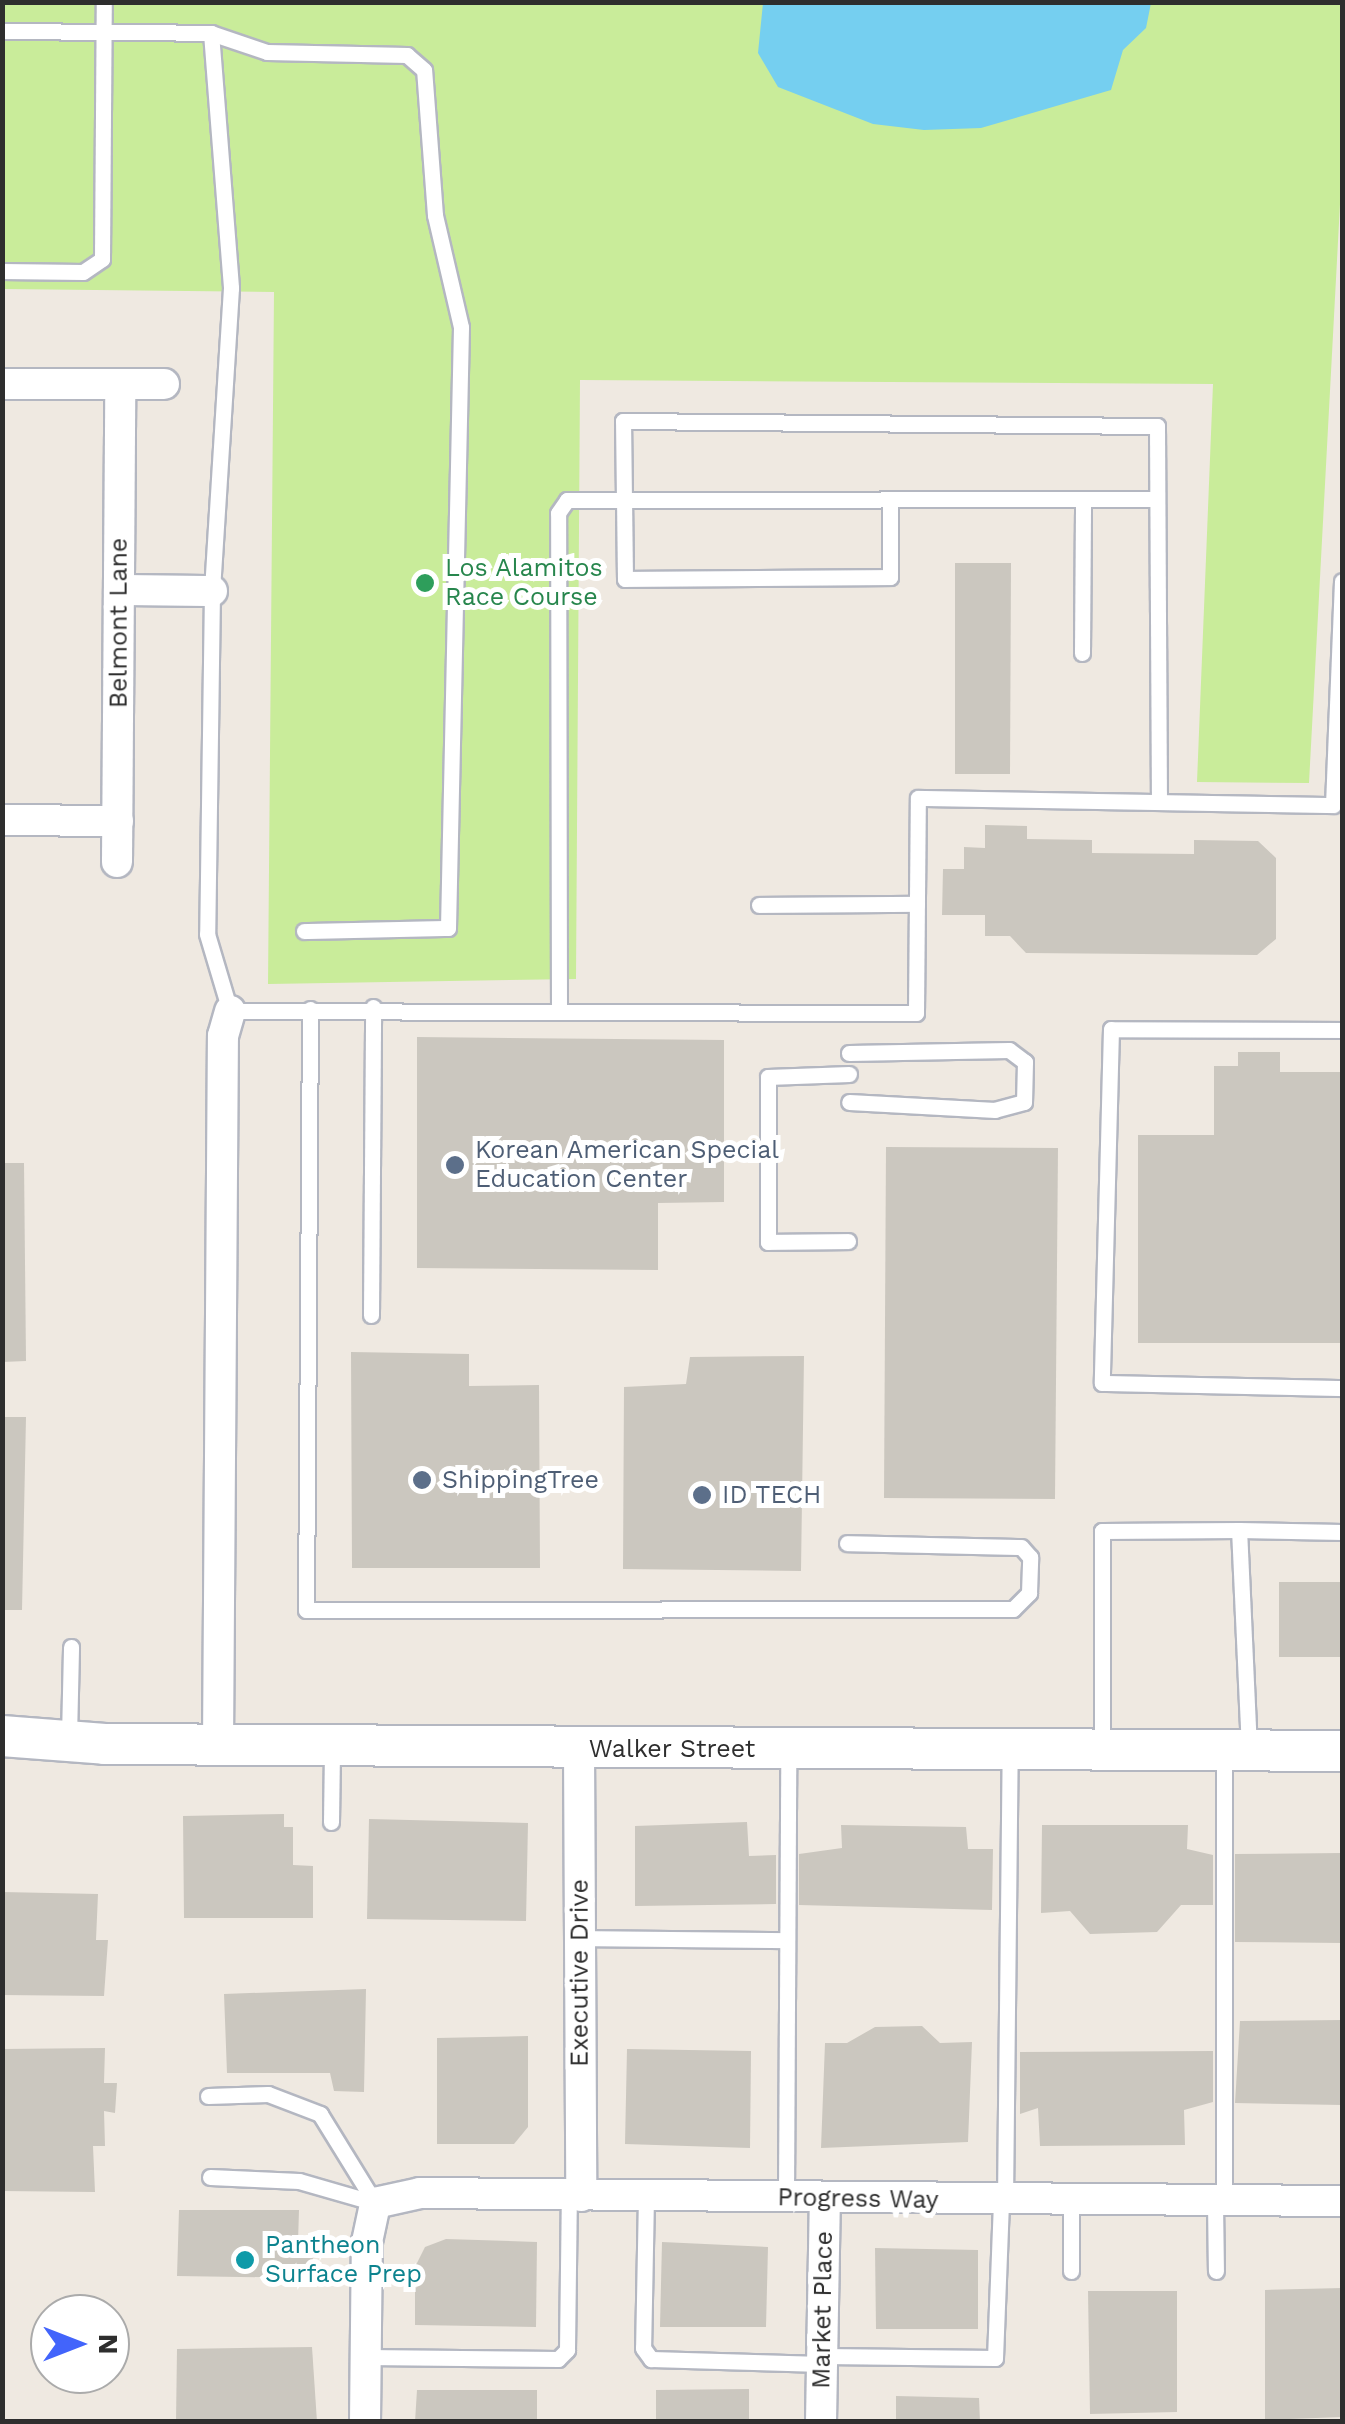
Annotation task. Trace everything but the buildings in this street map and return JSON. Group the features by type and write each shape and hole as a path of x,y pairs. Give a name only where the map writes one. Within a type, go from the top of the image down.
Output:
{"main road":[{"name":"Walker Street","path":"2,1736 218,1745 1342,1752"}],"street":[{"path":"2,384 164,384"},
{"name":"Belmont Lane","path":"117,862 120,385"},
{"path":"119,590 212,591"},
{"path":"2,820 118,821"},
{"path":"218,1745 224,1036 230,1011"},
{"name":"Executive Drive","path":"575,2196 579,1749"},
{"name":"Progress Way","path":"375,2203 420,2193 1342,2202"},
{"name":"Market Place","path":"820,2422 825,2199"},
{"path":"365,2422 375,2203"}],"lane":[{"path":"2,271 82,272 102,259 104,2"},
{"path":"2,32 104,29 212,33 267,52 408,55 424,70 434,216 460,327 448,928 304,932"},
{"path":"212,33 231,288 212,591 208,934 230,1011 374,1007 916,1013 918,798 1338,804 1342,582"},
{"path":"890,500 890,577 624,579 623,421 1157,426 1158,802"},
{"path":"1082,652 1083,499"},
{"path":"559,1011 558,512 568,500 1157,499"},
{"path":"759,905 917,904"},
{"path":"371,1315 374,1007"},
{"path":"310,1009 306,1610 1012,1609 1029,1594 1030,1558 1021,1547 847,1543"},
{"path":"1342,1030 1112,1029 1102,1382 1342,1388"},
{"path":"849,1053 1009,1050 1025,1062 1024,1102 995,1110 849,1102"},
{"path":"848,1241 768,1242 768,1077 849,1074"},
{"path":"1216,2272 1237,1753 1239,1530"},
{"path":"1102,1751 1102,1531 1342,1532"},
{"path":"69,1741 70,1647"},
{"path":"331,1822 332,1746"},
{"path":"786,2198 788,1750"},
{"path":"646,2196 643,2348 651,2360 994,2358 1003,2201 1010,1750"},
{"path":"580,1938 786,1940"},
{"path":"208,2096 268,2094 320,2114 375,2203"},
{"path":"210,2177 299,2182 375,2203"},
{"path":"365,2358 558,2360 567,2350 575,2196"},
{"path":"1071,2202 1071,2272"}],"green space":[{"name":"Los Alamitos Race Course","path":"2,3 1342,3 1342,167 1309,783 1197,782 1213,384 580,380 576,979 268,984 274,292 3,289"}],"water":[{"path":"763,2 1151,3 1146,28 1123,50 1111,90 981,128 924,130 873,124 778,87 758,53"}],"place":[{"name":"Los Alamitos Race Course","path":"425,583"},
{"name":"Korean American Special Education Center","path":"455,1165"},
{"name":"ShippingTree","path":"422,1480"},
{"name":"ID TECH","path":"702,1495"},
{"name":"Pantheon Surface Prep","path":"245,2260"}]}
